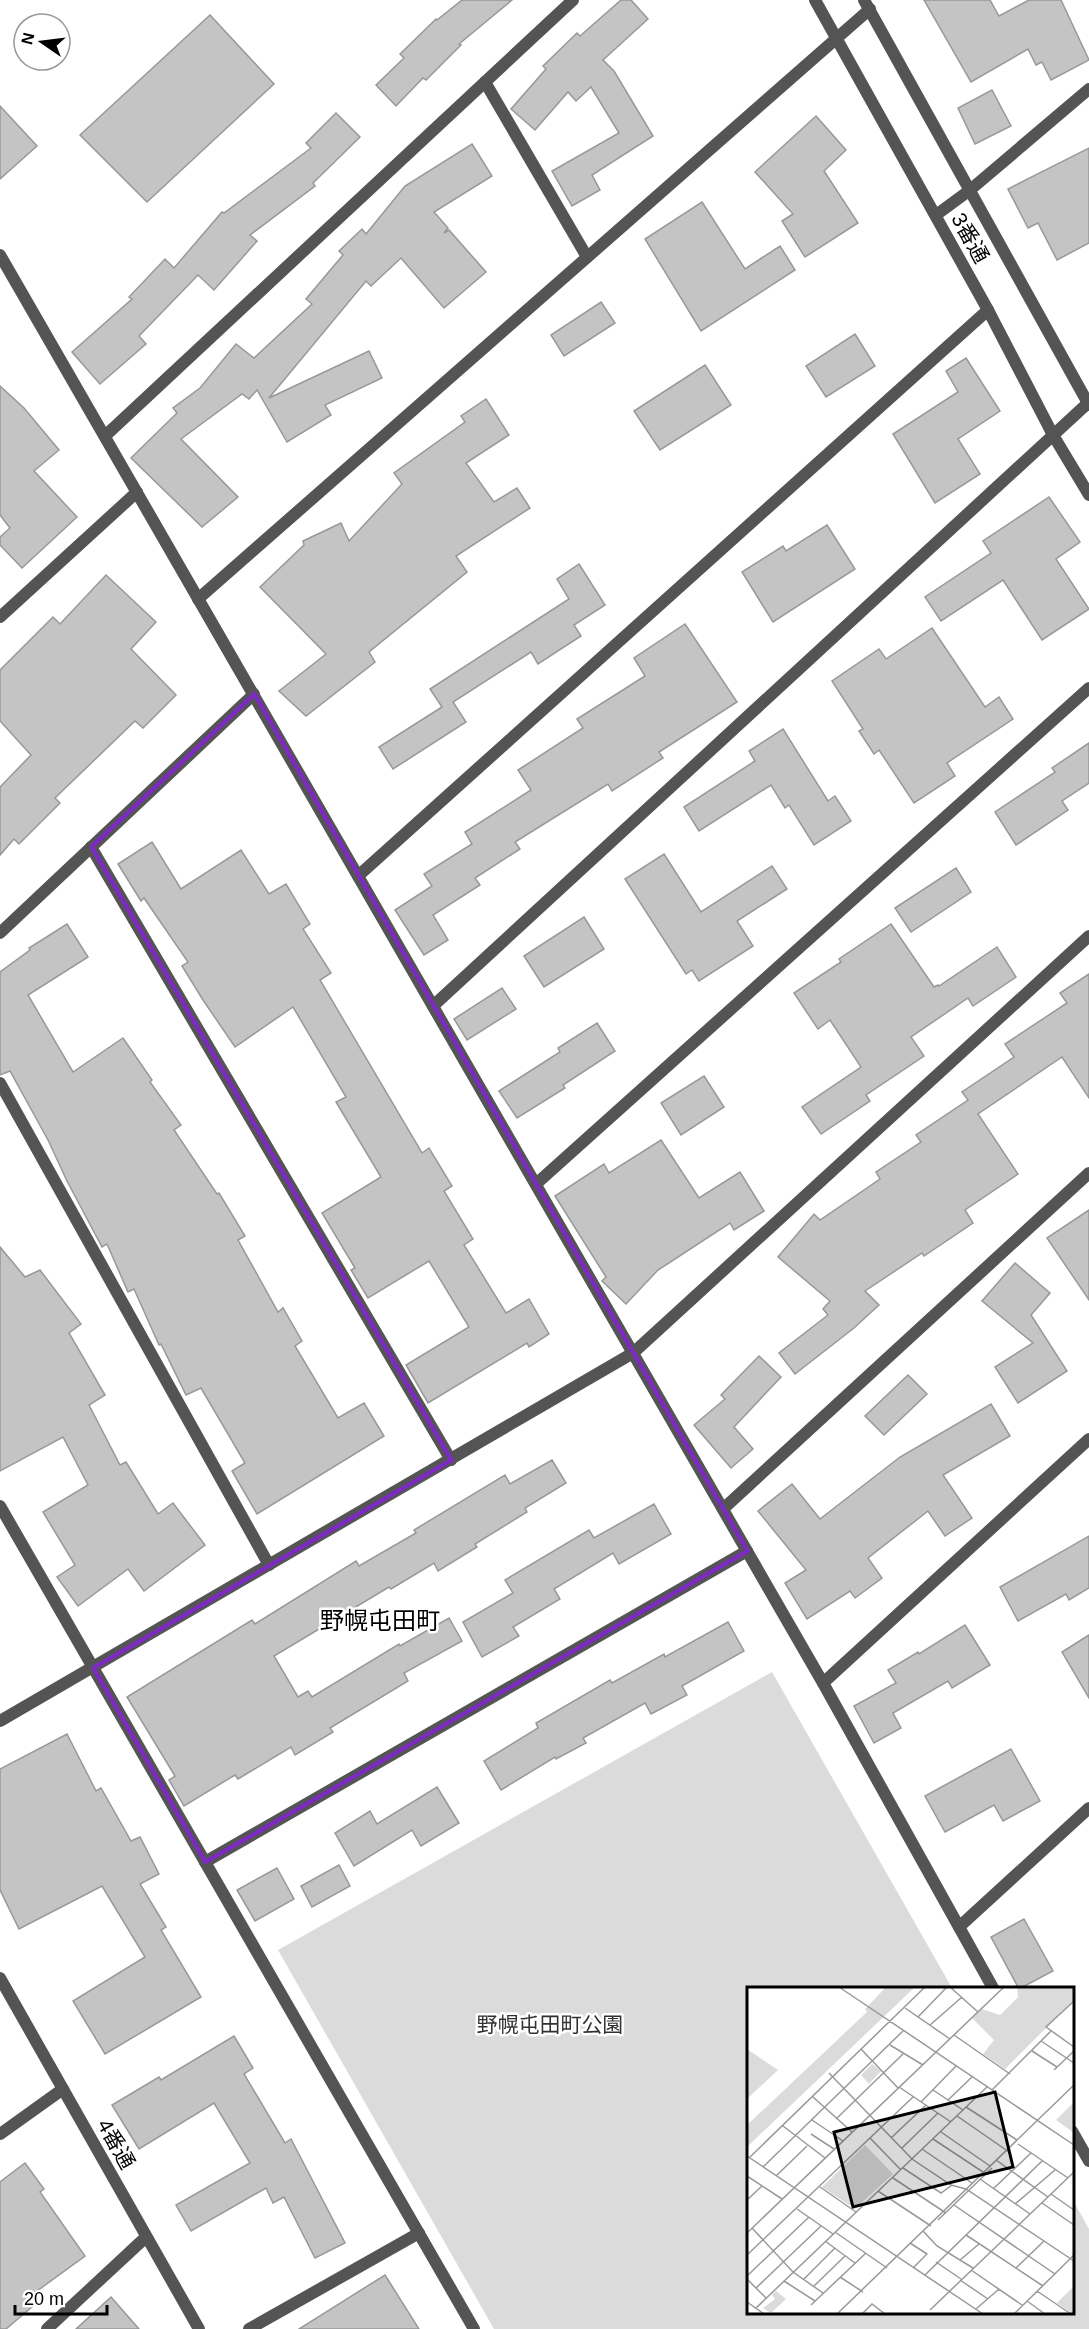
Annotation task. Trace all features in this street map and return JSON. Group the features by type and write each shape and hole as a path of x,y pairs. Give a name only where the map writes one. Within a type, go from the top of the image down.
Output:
{"street":[{"path":"105,436 573,0"},
{"name":"3番通","path":"815,0 988,310 1053,435 1089,495"},
{"path":"198,599 837,37 867,5"},
{"name":"3番通","path":"867,5 1088,404"},
{"path":"485,82 587,257"},
{"path":"936,215 970,190 1089,89"},
{"path":"0,255 823,1683 992,1987"},
{"path":"358,876 988,310"},
{"path":"433,1006 1088,404"},
{"path":"0,617 137,492"},
{"path":"536,1184 1089,688"},
{"path":"0,933 254,694"},
{"path":"91,847 451,1460"},
{"path":"0,1720 633,1353 1089,936"},
{"path":"0,1083 269,1565"},
{"path":"723,1509 1089,1173"},
{"path":"823,1683 1089,1439"},
{"path":"0,1506 474,2329"},
{"path":"205,1862 747,1551"},
{"path":"959,1927 1089,1808"},
{"name":"4番通","path":"0,1978 199,2329"},
{"path":"0,2134 63,2089"},
{"path":"1074,2135 1089,2161"},
{"path":"249,2329 419,2233"},
{"path":"46,2329 146,2237"}],"highlighted area":[{"path":"254,694 747,1551 205,1862 93,1668 451,1460 91,847"}],"green space":[{"name":"野幌屯田町公園","path":"772,1672 951,1987 747,1987 747,2314 1074,2314 1074,2202 1089,2229 1089,2329 494,2329 278,1950"}],"building":[{"path":"462,0 512,0 459,44 461,45 426,80 423,78 396,106 376,85 404,58 400,54 436,19"},
{"path":"621,0 631,0 648,19 603,60 614,71 653,136 592,175 600,190 572,206 552,171 619,133 591,87 576,101 568,92 535,130 511,109 546,69 543,66 577,33 580,36"},
{"path":"924,0 990,0 999,16 1029,0 1061,0 1089,60 1051,80 1042,62 1036,65 1028,49 971,82"},
{"path":"210,15 274,84 147,202 80,135"},
{"path":"992,90 1011,126 975,144 958,108"},
{"path":"0,106 37,146 0,179"},
{"path":"336,113 360,137 313,183 315,186 250,235 257,241 214,290 198,275 139,336 146,344 100,384 72,352 132,299 129,297 165,259 174,268 222,212 224,213 311,148 306,143"},
{"path":"816,116 846,150 824,171 858,223 805,257 782,221 793,214 755,172"},
{"path":"472,144 492,176 434,212 448,228 444,233 449,230 486,272 444,308 401,258 371,286 366,281 269,398 369,351 382,378 325,405 331,415 287,442 257,390 249,399 242,394 181,439 238,497 202,527 131,458 177,413 173,408 200,388 236,344 254,358 312,304 306,299 343,255 339,251 362,229 366,234 405,186"},
{"path":"1089,148 1089,243 1057,260 1038,223 1028,228 1008,189"},
{"path":"702,202 745,269 780,246 795,270 701,331 645,239"},
{"path":"601,302 615,323 564,356 551,335"},
{"path":"855,334 875,366 826,397 806,366"},
{"path":"966,358 1000,411 958,439 980,474 935,503 893,434 958,392 946,371"},
{"path":"705,365 731,405 660,450 634,411"},
{"path":"0,386 24,408 59,450 34,471 77,517 22,568 0,545 0,537 10,528 0,515"},
{"path":"486,399 509,435 466,463 494,502 517,488 530,508 456,556 467,572 369,652 375,662 306,716 279,691 326,654 260,587 304,545 303,541 341,523 349,541 402,484 394,473 465,422 461,416"},
{"path":"1049,497 1080,542 1056,559 1089,609 1042,640 1003,580 941,621 925,597 991,553 983,541"},
{"path":"827,525 855,569 773,622 742,572 783,546 786,551"},
{"path":"579,564 605,605 574,625 581,636 538,664 531,652 453,702 466,722 393,769 379,747 442,707 430,689 569,599 557,579"},
{"path":"106,575 156,622 131,649 176,695 143,728 135,721 55,798 60,803 19,844 14,839 0,855 0,787 31,755 0,721 0,670 53,617 60,624"},
{"path":"685,624 737,702 659,752 663,758 612,791 608,784 515,842 520,849 475,878 480,885 433,915 448,940 424,955 395,910 432,886 424,874 472,844 465,832 531,790 518,770 583,728 577,719 645,676 634,658"},
{"path":"932,628 985,707 999,697 1013,719 947,763 955,776 914,803 879,750 874,754 859,731 863,729 832,681 879,649 886,659"},
{"path":"783,729 828,801 835,796 851,821 814,845 789,805 785,808 771,785 699,831 684,807 755,761 749,751"},
{"path":"1089,743 1089,783 1062,801 1068,810 1016,845 995,812 1055,772 1052,768"},
{"path":"152,842 181,889 241,850 269,894 286,884 310,924 303,929 331,973 320,980 422,1153 429,1148 452,1186 444,1191 473,1239 464,1245 506,1313 529,1299 549,1334 529,1347 527,1343 428,1403 406,1365 469,1327 429,1261 368,1298 351,1270 355,1268 322,1213 381,1177 336,1102 346,1097 293,1007 235,1047 182,966 188,962 144,898 141,901 118,864"},
{"path":"664,854 701,912 772,866 787,889 737,921 753,946 699,981 692,970 686,974 625,879"},
{"path":"956,868 971,892 911,932 895,908"},
{"path":"584,917 604,949 544,987 524,956"},
{"path":"67,924 88,957 28,995 73,1072 123,1038 152,1080 150,1082 181,1125 174,1130 217,1194 219,1193 245,1236 238,1240 278,1312 283,1308 302,1341 295,1346 338,1418 364,1403 384,1436 257,1514 232,1471 245,1463 201,1388 186,1395 161,1344 159,1345 134,1289 128,1292 107,1244 102,1247 10,1071 0,1075 0,972 30,950 29,948"},
{"path":"891,924 934,987 939,986 997,947 1016,977 973,1006 968,998 911,1037 924,1056 866,1095 870,1101 821,1134 802,1107 861,1067 830,1020 818,1029 794,993 841,962 839,959"},
{"path":"1089,974 1089,1098 1062,1057 978,1114 1018,1174 965,1210 973,1223 924,1256 922,1253 865,1291 879,1305 854,1328 795,1374 779,1353 828,1315 823,1309 830,1301 778,1257 814,1214 820,1220 880,1179 876,1172 921,1142 916,1135 968,1100 962,1092 1014,1057 1005,1044 1067,1003 1060,993"},
{"path":"502,988 516,1009 467,1040 454,1019"},
{"path":"597,1023 615,1051 563,1085 565,1088 517,1118 499,1091 560,1052 558,1048"},
{"path":"704,1076 724,1107 681,1135 661,1103"},
{"path":"661,1140 699,1198 740,1172 764,1211 734,1230 730,1223 658,1270 626,1304 602,1281 606,1277 555,1196 604,1164 609,1173"},
{"path":"1089,1210 1089,1300 1047,1238"},
{"path":"0,1247 25,1277 40,1270 81,1324 69,1333 105,1395 89,1405 120,1465 126,1462 158,1514 173,1503 205,1545 144,1591 128,1569 78,1606 57,1577 75,1565 43,1512 88,1485 63,1437 0,1471"},
{"path":"1015,1263 1050,1293 1031,1315 1067,1371 1018,1403 995,1367 1033,1343 982,1301"},
{"path":"759,1356 781,1377 734,1427 753,1449 731,1468 694,1425 725,1399 721,1395"},
{"path":"908,1375 927,1394 884,1435 865,1416"},
{"path":"991,1404 1010,1436 943,1475 972,1518 945,1536 928,1511 868,1558 882,1578 855,1598 850,1591 807,1619 785,1583 806,1570 758,1511 792,1484 820,1519 900,1457"},
{"path":"552,1460 566,1483 525,1508 527,1512 475,1544 477,1547 438,1571 434,1563 391,1589 389,1587 274,1656 298,1697 308,1691 312,1697 399,1644 400,1646 449,1618 462,1641 404,1673 408,1681 330,1728 333,1732 295,1755 291,1747 238,1779 235,1775 184,1806 169,1780 175,1776 127,1697 252,1620 255,1624 356,1561 359,1566 416,1533 414,1530 505,1475 510,1484"},
{"path":"654,1504 671,1534 619,1564 613,1553 554,1589 560,1599 513,1627 519,1636 482,1657 463,1622 513,1593 505,1580 589,1530 594,1538"},
{"path":"1089,1536 1089,1588 1069,1600 1066,1594 1018,1621 1000,1587"},
{"path":"728,1622 744,1651 682,1686 687,1695 651,1714 645,1703 583,1738 586,1743 556,1759 555,1757 501,1790 484,1761 538,1728 536,1723 610,1680 612,1683 664,1654 665,1657"},
{"path":"965,1625 990,1665 952,1688 948,1681 893,1713 901,1728 874,1743 854,1706 896,1683 888,1670 918,1652 919,1654"},
{"path":"1089,1635 1089,1698 1062,1652"},
{"path":"67,1734 96,1791 101,1788 131,1841 140,1837 159,1874 140,1884 166,1927 161,1930 201,1997 105,2054 73,2001 145,1957 102,1886 19,1929 0,1890 0,1769"},
{"path":"1011,1749 1040,1801 1003,1821 994,1805 945,1832 925,1796"},
{"path":"437,1787 459,1823 421,1846 412,1830 354,1866 335,1833 370,1811 377,1824"},
{"path":"339,1865 350,1886 312,1907 301,1886"},
{"path":"277,1868 294,1899 255,1921 237,1890"},
{"path":"1024,1919 1053,1971 1023,1987 1018,1987 991,1937"},
{"path":"234,2036 253,2068 244,2074 285,2143 291,2139 345,2243 315,2258 284,2197 273,2203 266,2188 191,2231 176,2205 250,2163 214,2103 139,2149 112,2105 159,2077 161,2080"},
{"path":"25,2163 44,2189 40,2192 85,2256 26,2299 32,2307 6,2329 0,2329 0,2182"},
{"path":"385,2275 419,2329 299,2329"},
{"path":"111,2297 139,2329 76,2329"}],"district":[{"name":"野幌屯田町","path":"380,1621"}]}
